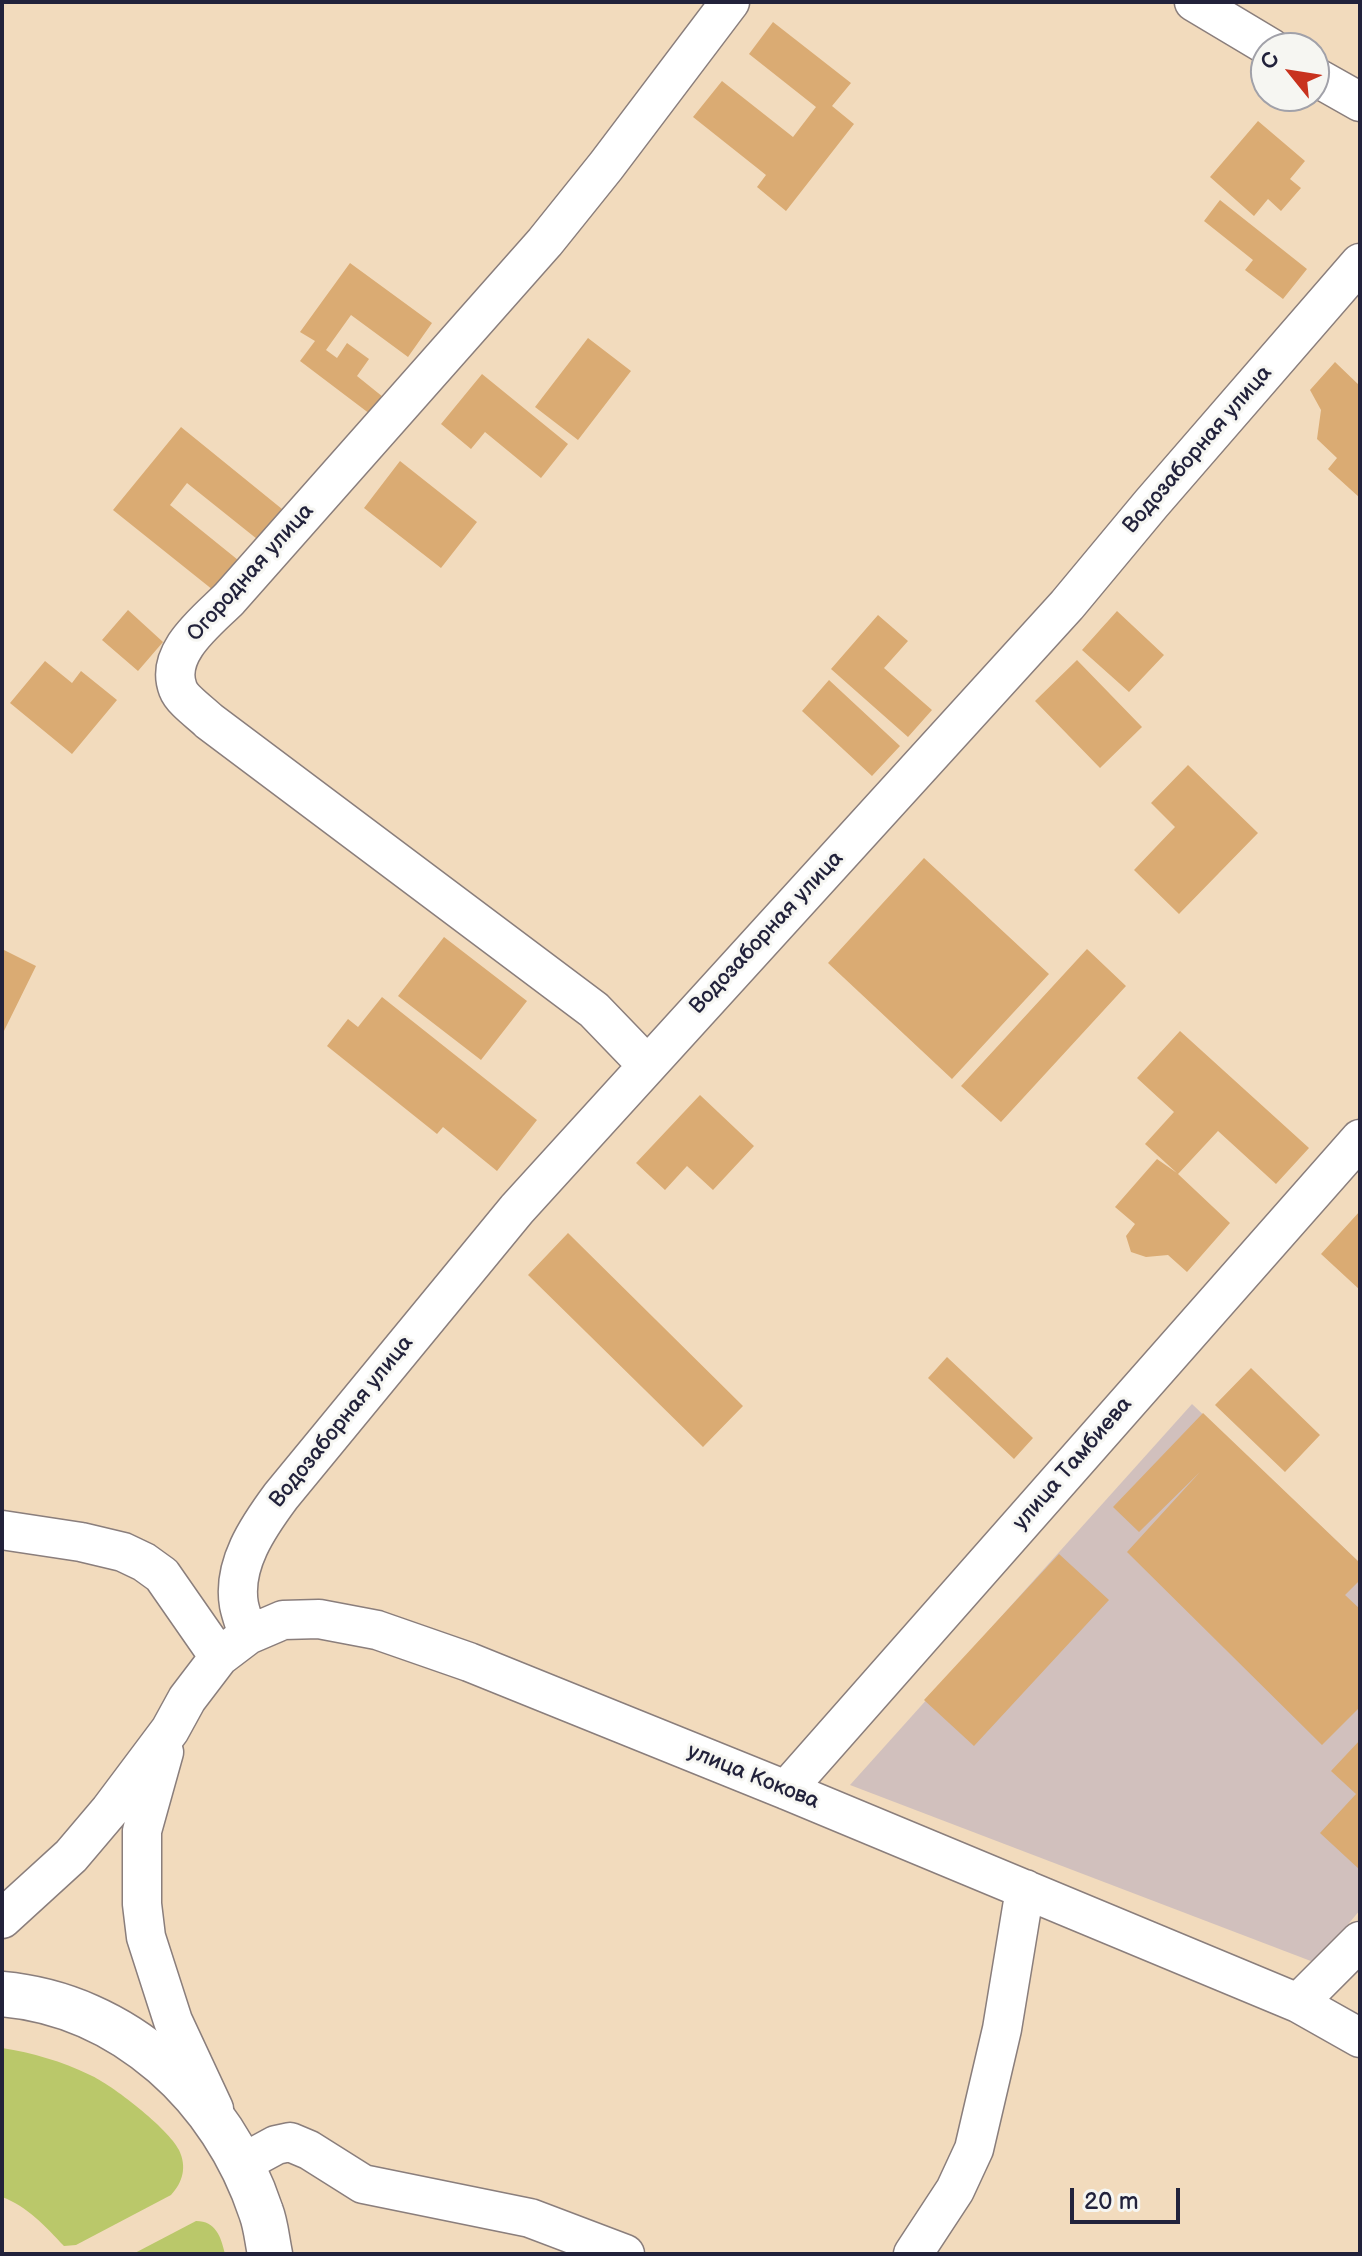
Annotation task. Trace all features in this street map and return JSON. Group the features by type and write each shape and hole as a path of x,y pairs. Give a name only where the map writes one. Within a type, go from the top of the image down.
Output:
{"highway":[{"path":"2,1994 56,2004 95,2019 133,2040 167,2065 197,2095 231,2145 266,2234 290,2254"}],"street":[{"name":"Огородная улица","path":"647,1065 594,1010 209,721 178,690 176,664 192,636 240,587 545,242 730,2"},
{"path":"1194,2 1250,35"},
{"path":"1330,85 1360,102"},
{"name":"Водозаборная улица","path":"234,1646 241,1572 250,1542 264,1519 517,1209 1067,605 1360,263"},
{"name":"улица Тамбиева","path":"786,1790 1360,1139"},
{"path":"2,1530 81,1542 123,1552 144,1562 162,1575 234,1646 187,1699 170,1730 71,1856 2,1919"},
{"name":"улица Кокова","path":"234,1646 283,1620 319,1619 377,1630 469,1662 1298,2003 1360,2038"},
{"path":"170,1730 142,1831 142,1904 146,1937 173,2021 231,2145 290,2142 309,2150 363,2184 530,2218 620,2253"},
{"path":"913,2254 955,2190 974,2149 1002,2029 1025,1889"},
{"path":"1298,2003 1360,1941"}],"shaded area":[{"path":"1192,1404 1360,1563 1360,1910 1316,1963 850,1785"}],"green space":[{"path":"2,2048 47,2058 90,2075 152,2119 173,2141 183,2162 178,2185 171,2195 76,2245 64,2246 28,2211 2,2197"},
{"path":"196,2221 213,2227 225,2254 133,2254"}],"building":[{"path":"773,22 851,83 832,106 854,124 786,211 757,187 766,175 693,117 722,81 793,137 816,107 749,54"},
{"path":"1258,121 1305,161 1290,179 1301,188 1281,211 1268,199 1254,216 1210,177"},
{"path":"1220,200 1307,269 1283,299 1245,270 1253,260 1204,221"},
{"path":"350,263 432,323 408,357 351,315 326,350 337,358 347,343 369,359 357,376 383,397 370,414 300,361 315,341 300,332"},
{"path":"588,338 631,371 578,440 535,407"},
{"path":"1335,362 1360,386 1360,498 1328,469 1337,458 1317,439 1321,410 1310,390"},
{"path":"482,374 568,444 541,478 485,432 471,449 441,424"},
{"path":"181,427 282,509 257,539 187,483 170,505 238,560 213,590 113,510"},
{"path":"400,461 477,522 441,568 364,508"},
{"path":"128,610 163,642 138,671 102,640"},
{"path":"1117,611 1164,655 1129,692 1082,650"},
{"path":"878,615 908,641 884,668 932,710 908,737 831,669"},
{"path":"1077,660 1142,727 1100,768 1035,701"},
{"path":"45,661 72,683 81,671 117,700 72,754 10,703"},
{"path":"829,680 900,746 872,776 802,711"},
{"path":"1188,765 1258,833 1179,914 1134,870 1175,827 1151,803"},
{"path":"924,858 1049,974 952,1079 828,963"},
{"path":"444,937 527,1001 481,1060 398,996"},
{"path":"2,949 36,966 2,1035"},
{"path":"1087,949 1126,986 1001,1122 961,1086"},
{"path":"382,997 537,1120 497,1171 443,1127 437,1134 327,1046 348,1019 358,1027"},
{"path":"1180,1031 1309,1148 1276,1184 1218,1131 1178,1174 1230,1223 1187,1272 1168,1255 1146,1257 1131,1252 1126,1236 1135,1224 1115,1207 1157,1159 1177,1173 1145,1144 1174,1112 1137,1078"},
{"path":"700,1095 754,1146 713,1190 687,1166 665,1190 636,1163"},
{"path":"1360,1211 1360,1290 1321,1254"},
{"path":"568,1233 743,1406 703,1447 528,1275"},
{"path":"947,1357 1033,1438 1014,1459 928,1378"},
{"path":"1251,1368 1320,1435 1285,1472 1215,1405"},
{"path":"1203,1413 1360,1563 1360,1580 1345,1595 1360,1609 1360,1707 1322,1745 1127,1552 1200,1472 1139,1532 1113,1507"},
{"path":"1059,1554 1109,1600 974,1746 924,1700"},
{"path":"1360,1740 1360,1870 1320,1833 1356,1794 1331,1771"}]}
